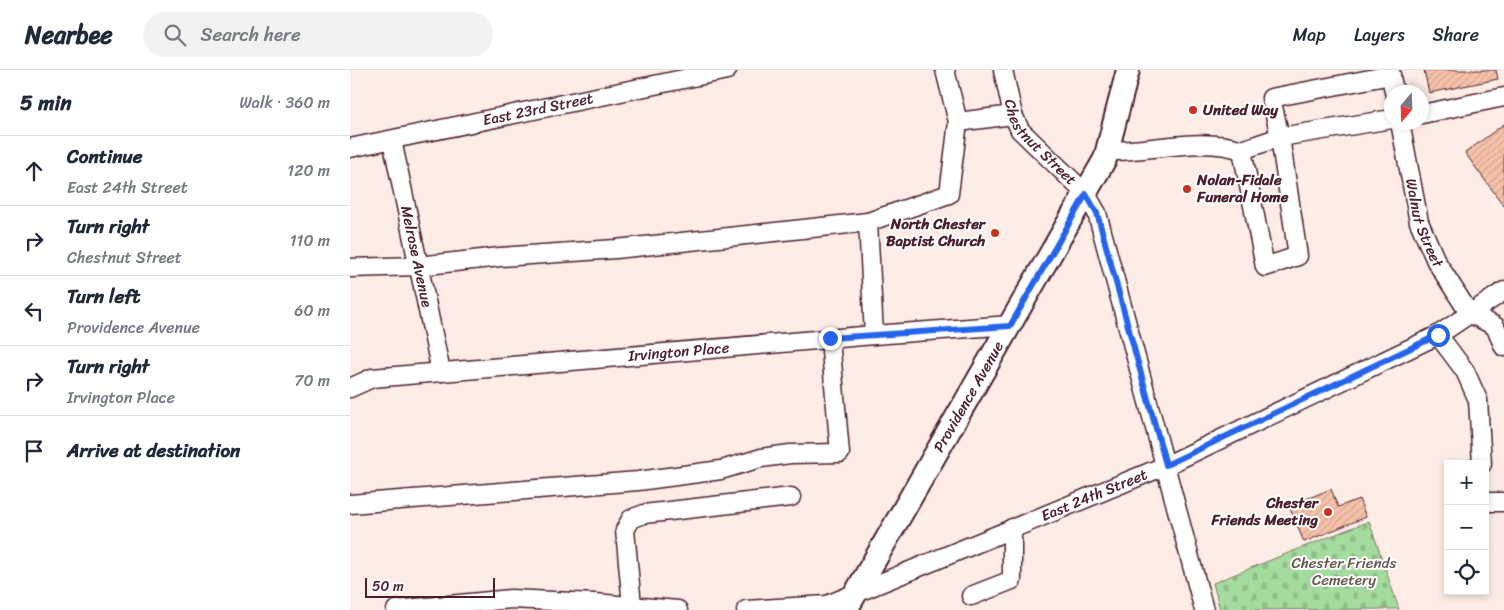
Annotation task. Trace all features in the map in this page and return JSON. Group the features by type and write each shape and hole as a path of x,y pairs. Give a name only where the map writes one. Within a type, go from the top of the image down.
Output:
{"main road":[{"name":"Providence Avenue","path":"851,601 1086,194 1107,151 1128,70"}],"street":[{"name":"East 23rd Street","path":"350,148 728,70"},
{"path":"350,268 418,266 500,257 616,249 868,222 949,194 958,122 945,70"},
{"name":"Chestnut Street","path":"1003,70 1014,115 1020,130 1086,194 1097,213 1204,610"},
{"path":"1242,150 1265,267 1298,256 1280,138 1271,98 1390,72 1393,85"},
{"path":"1429,113 1504,97"},
{"path":"958,122 1014,115"},
{"path":"1107,151 1127,152 1207,145 1226,145 1242,150 1280,138 1384,120"},
{"name":"Walnut Street","path":"1402,130 1419,222 1436,261 1470,313"},
{"name":"Melrose Avenue","path":"392,140 441,372"},
{"path":"868,222 874,335"},
{"name":"East 24th Street","path":"746,610 827,605 851,601 1012,528 1166,465 1438,335 1504,291"},
{"path":"1470,313 1495,326 1504,347"},
{"name":"Irvington Place","path":"350,388 372,378 830,338 1010,326"},
{"path":"1438,335 1464,371 1478,400 1482,460"},
{"path":"350,504 638,481 721,470 761,458 790,454 840,453 830,338"},
{"path":"632,606 625,530 631,518 644,514 791,497"},
{"path":"1489,502 1504,502"},
{"path":"971,596 1012,580 1012,528"},
{"path":"396,610 479,606 511,599 678,610"}],"green space":[{"name":"Chester Friends Cemetery","path":"1369,521 1399,609 1220,610 1213,583"}],"building":[{"path":"1424,70 1496,70 1498,79 1429,93 1429,85 1427,85"},
{"path":"1504,124 1504,206 1465,153"},
{"name":"Chester Friends Meeting","path":"1331,489 1338,507 1359,499 1366,517 1304,542 1289,506"}],"place":[{"name":"United Way","path":"1193,110"},
{"name":"Nolan-Fidale Funeral Home","path":"1187,189"},
{"name":"North Chester Baptist Church","path":"995,233"},
{"name":"Chester Friends Meeting","path":"1328,512"}],"route":[{"path":"830,338 1010,326 1086,194 1097,213 1166,465 1438,335"}]}
